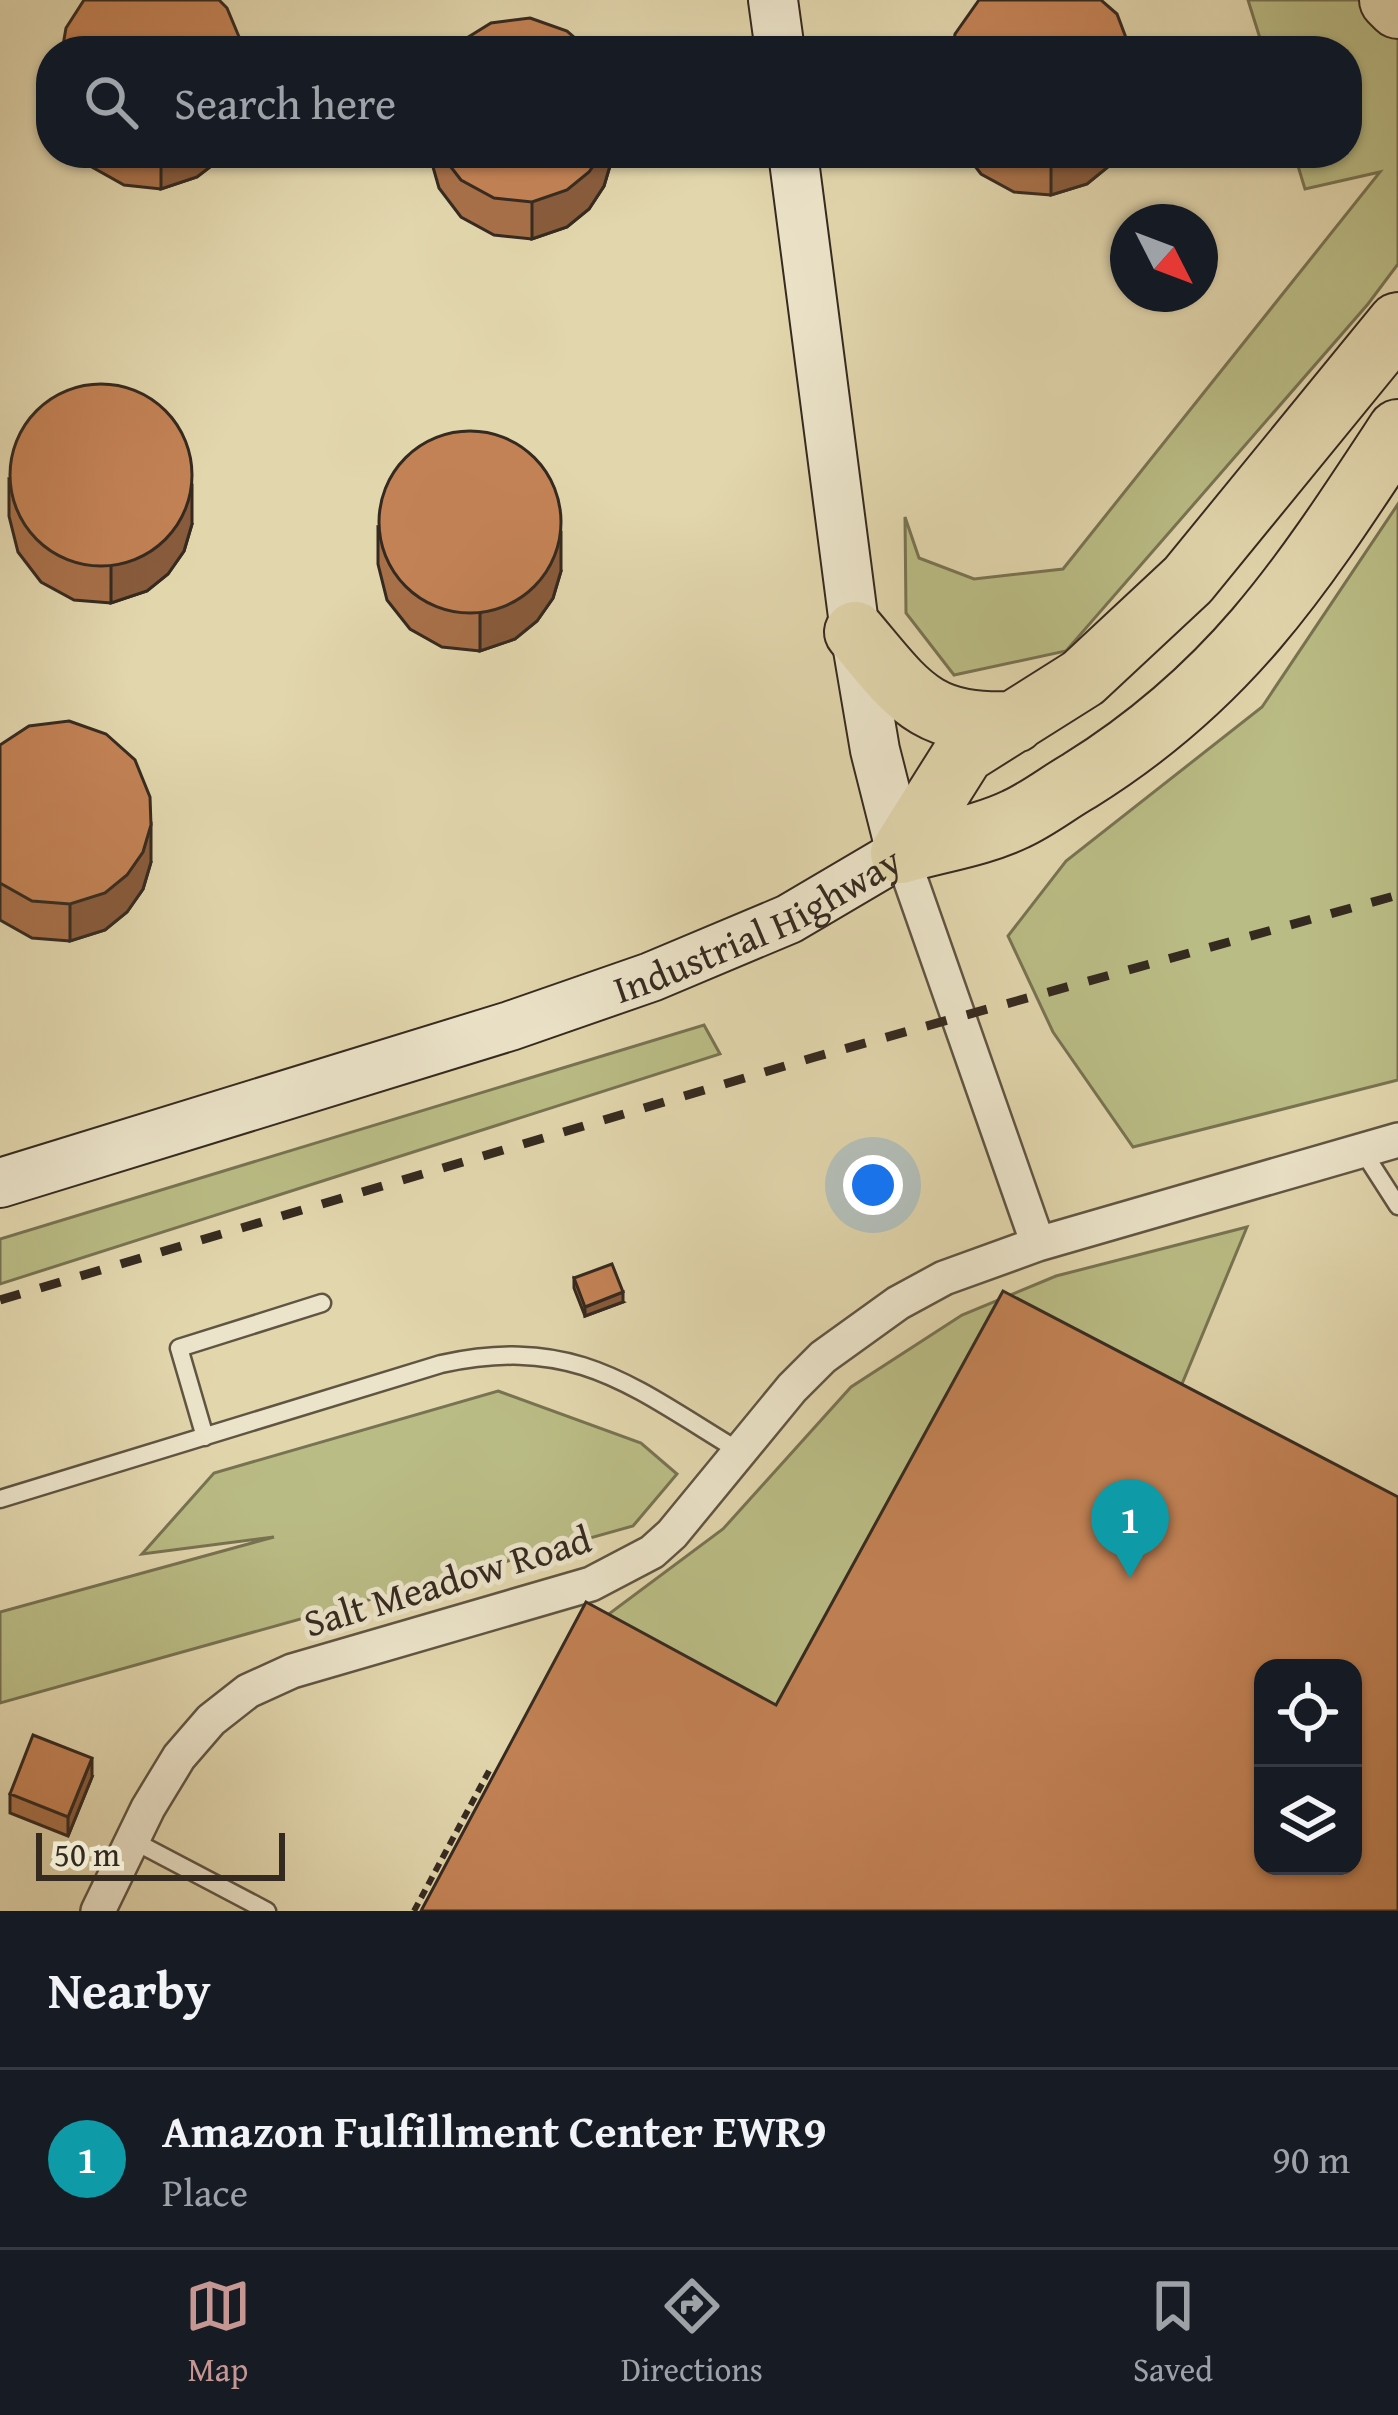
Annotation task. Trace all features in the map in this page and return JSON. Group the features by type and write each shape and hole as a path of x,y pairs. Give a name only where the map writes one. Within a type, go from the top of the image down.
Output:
{"highway":[{"path":"1390,0 1398,8"},
{"path":"901,853 964,753 1098,665 1189,580 1398,323"},
{"path":"901,853 1014,820 1177,712 1252,637 1291,589 1398,430"},
{"path":"855,632 909,695 933,712 971,721 1015,722"}],"main road":[{"path":"773,0 778,36"},
{"name":"Industrial Highway","path":"0,1183 510,1026 667,972 789,919 901,853 874,750 855,632 795,168"}],"street":[{"path":"901,853 1038,1244"},
{"name":"Salt Meadow Road","path":"98,1911 179,1757 211,1720 248,1691 292,1671 552,1596 624,1569 672,1534 792,1388 860,1328 944,1278 1038,1244 1398,1140"}],"lane":[{"path":"1362,1150 1398,1206"},
{"path":"205,1437 179,1348 322,1303"},
{"path":"0,1499 441,1364 512,1353 580,1363 641,1391 739,1450"},
{"path":"132,1840 262,1908"}],"path":[{"path":"413,1911 490,1769"}],"green space":[{"path":"1248,0 1398,0 1398,264 1066,651 954,675 906,613 905,517 919,558 974,579 1063,569 1380,172 1305,189 1299,168 1362,168 1362,36 1259,36"},
{"path":"1398,504 1398,1080 1133,1147 1053,1032 1008,936 1066,861 1262,707"},
{"path":"704,1025 720,1054 0,1284 0,1239"},
{"path":"1247,1227 1172,1408 776,1733 586,1631 723,1529 851,1387 962,1315 1056,1276"},
{"path":"498,1391 641,1443 677,1474 633,1526 0,1703 0,1612 274,1537 142,1554 214,1473"}],"building":[{"path":"84,0 219,0 239,36 65,36"},
{"path":"979,0 1101,0 1117,14 1125,36 955,36"},
{"path":"530,18 573,36 470,36 491,23"},
{"path":"452,168 592,168 567,190 532,202 494,198 461,180"},
{"path":"101,384 136,391 165,411 185,440 192,475 185,510 165,539 136,559 101,566 66,559 37,539 17,510 10,475 17,440 37,411 66,391"},
{"path":"470,431 505,438 534,458 554,487 561,522 554,557 534,586 505,606 470,613 435,606 406,586 386,557 379,522 386,487 406,458 435,438"},
{"path":"69,721 106,734 135,760 150,797 151,825 143,852 127,875 105,893 70,904 32,901 0,883 0,745 29,726"},
{"path":"612,1264 623,1292 585,1307 574,1278"},
{"path":"1003,1291 1398,1497 1398,1911 421,1911 586,1602 776,1705"},
{"path":"33,1735 92,1758 68,1817 10,1794"}],"railway":[{"path":"0,1300 815,1057 1398,895"}],"place":[{"name":"Amazon Fulfillment Center EWR9","path":"1130,1578"}]}
